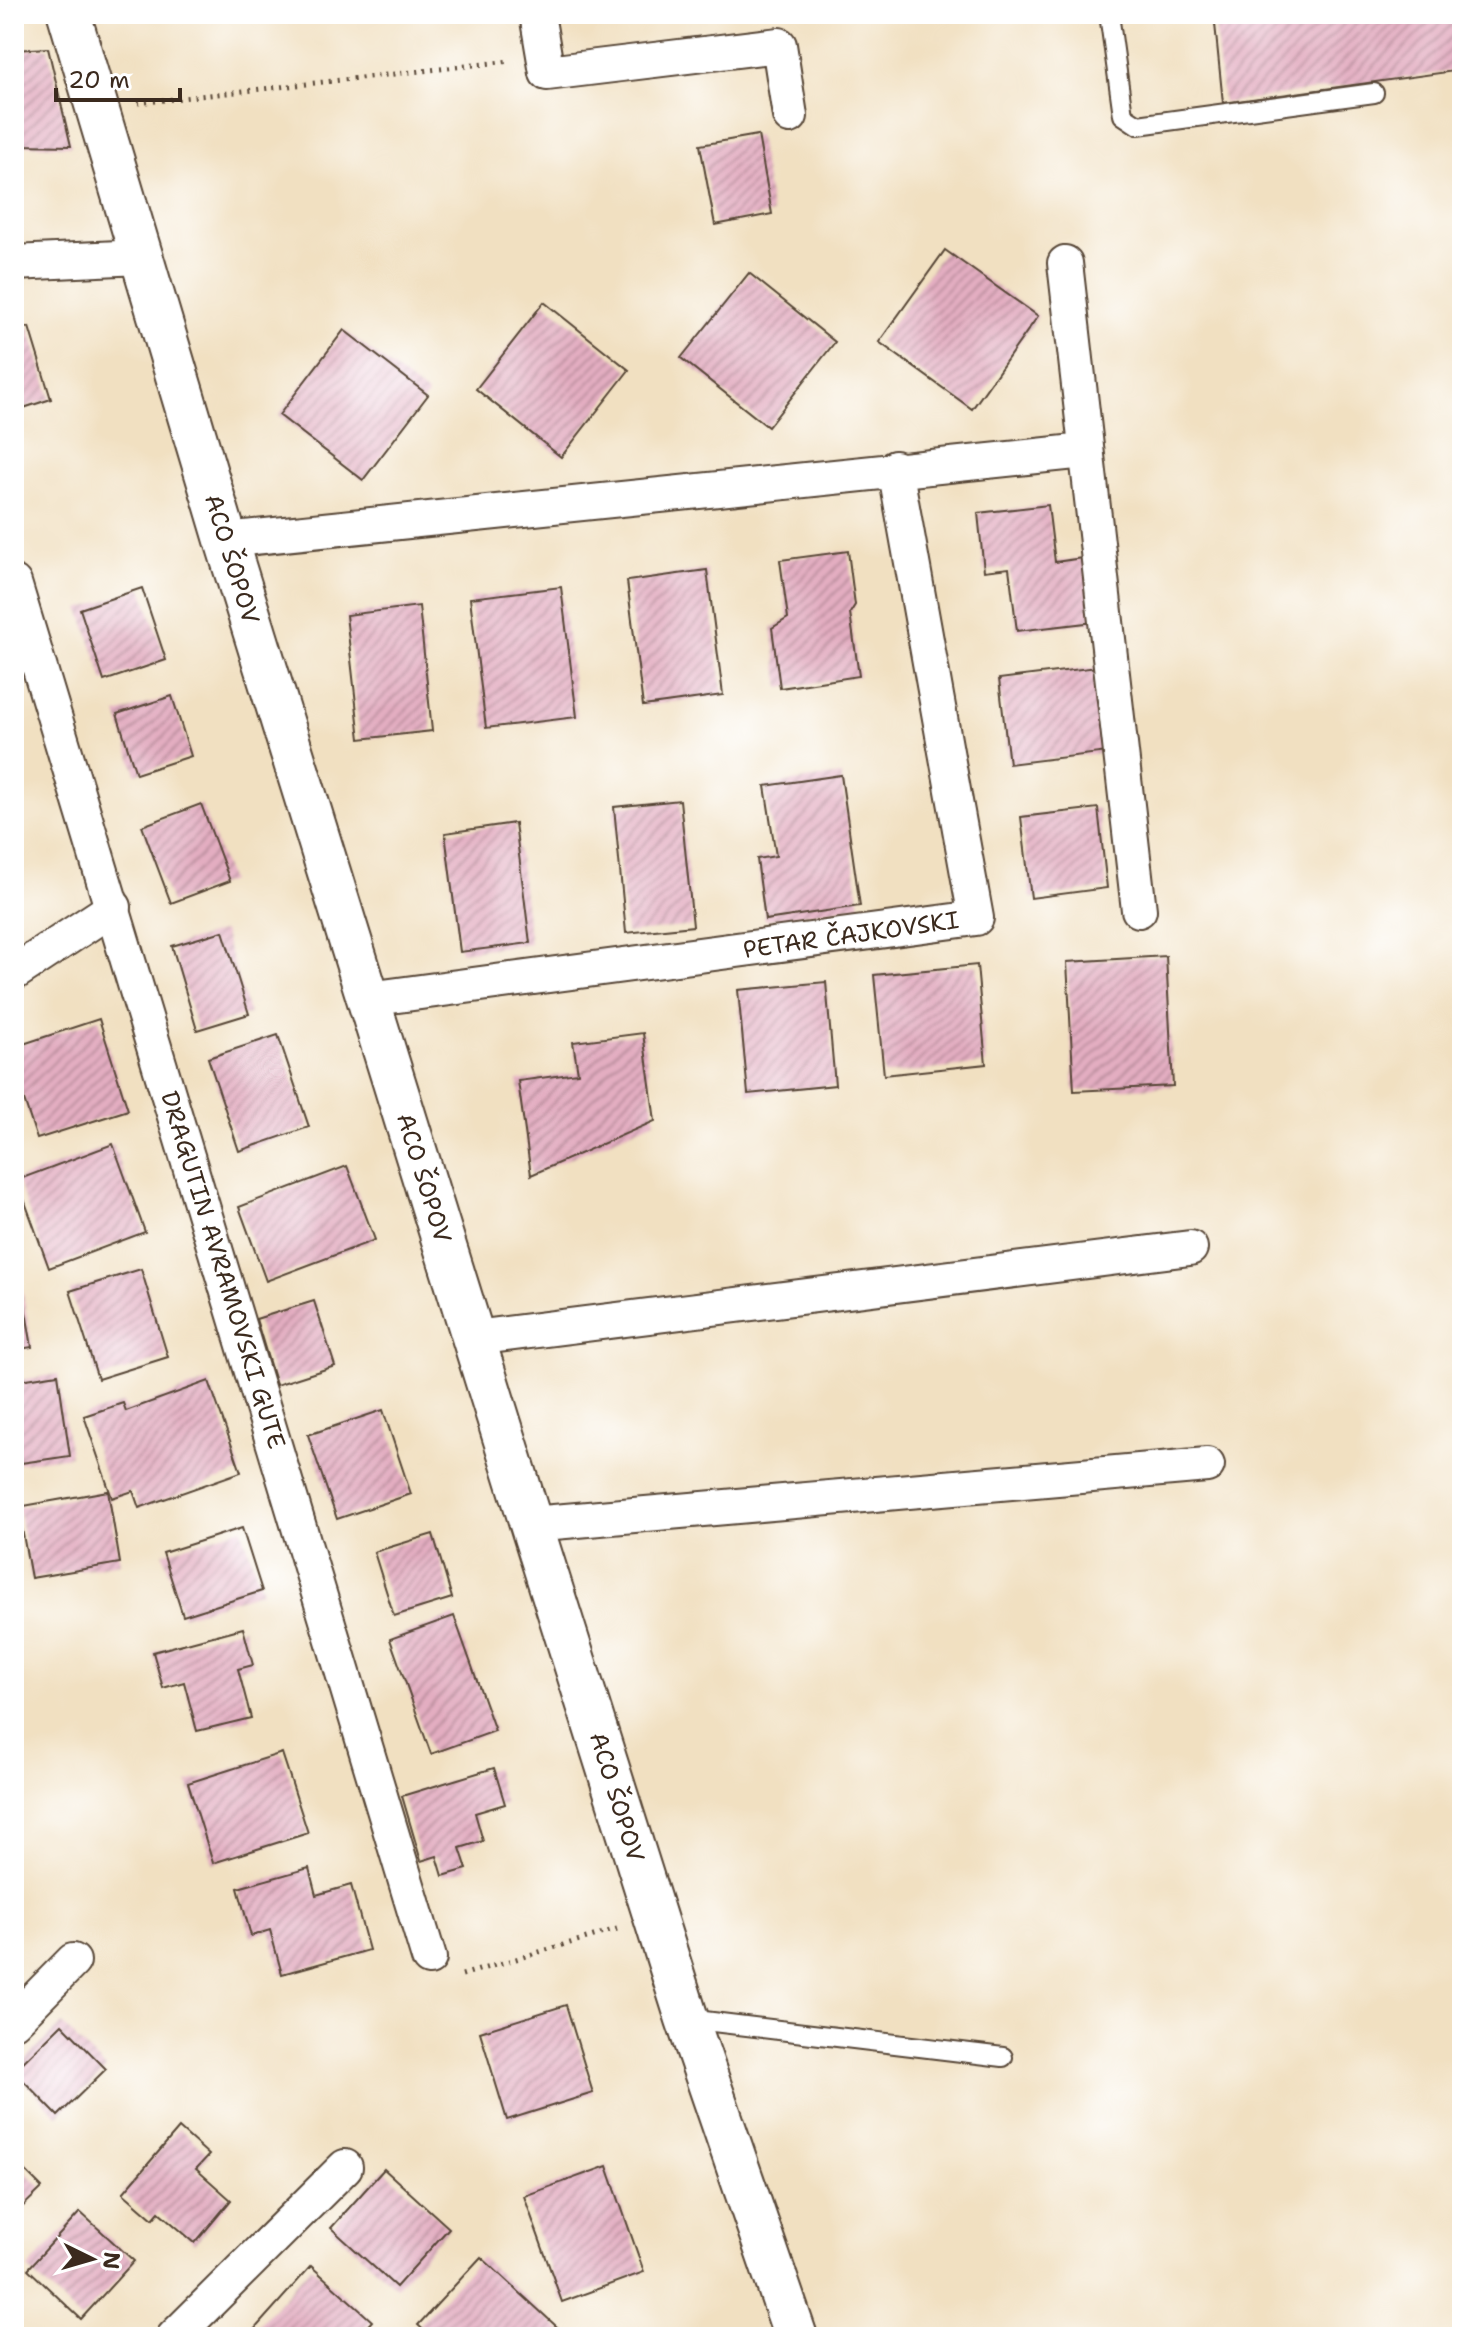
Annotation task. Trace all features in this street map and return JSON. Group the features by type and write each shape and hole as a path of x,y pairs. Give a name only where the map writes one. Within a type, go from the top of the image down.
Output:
{"street":[{"name":"ACO ŠOPOV","path":"69,14 226,540 531,1524 687,2019 796,2337"},
{"path":"537,14 547,73 779,45 790,116"},
{"path":"14,263 140,257"},
{"path":"1065,263 1139,910"},
{"path":"226,540 895,468 1085,451"},
{"name":"PETAR ČAJKOVSKI","path":"368,999 976,918 895,468"},
{"name":"DRAGUTIN AVRAMOVSKI GUTE","path":"14,583 429,1958"},
{"path":"14,973 114,907"},
{"path":"474,1338 1190,1248"},
{"path":"531,1524 1207,1465"},
{"path":"14,2021 73,1961"},
{"path":"174,2337 345,2167"}],"lane":[{"path":"1109,14 1123,115 1138,125 1374,93"},
{"path":"687,2019 1003,2057"}],"path":[{"path":"97,108 542,57"},
{"path":"429,1958 435,1983 593,1937"}],"building":[{"path":"1214,14 1462,14 1462,70 1223,103"},
{"path":"48,48 71,146 18,145 14,50"},
{"path":"758,135 772,214 715,225 700,145"},
{"path":"945,250 1038,316 972,409 879,342"},
{"path":"749,273 835,342 768,427 681,358"},
{"path":"544,302 629,370 561,457 476,389"},
{"path":"29,327 51,399 14,411 14,332"},
{"path":"344,330 428,395 363,480 279,415"},
{"path":"1048,505 1055,562 1096,556 1103,621 1017,631 1009,568 984,571 978,513"},
{"path":"848,551 855,605 850,613 859,676 780,688 772,628 788,618 780,560"},
{"path":"707,570 723,695 643,706 627,581"},
{"path":"561,587 577,717 486,728 470,598"},
{"path":"142,588 166,660 104,681 80,609"},
{"path":"419,606 432,731 360,739 346,615"},
{"path":"1097,667 1108,752 1009,764 999,679"},
{"path":"172,696 191,756 136,774 117,714"},
{"path":"841,775 860,906 765,920 757,859 776,856 765,786"},
{"path":"680,800 693,926 626,933 614,807"},
{"path":"201,804 230,881 171,903 142,826"},
{"path":"1098,808 1107,888 1031,898 1021,817"},
{"path":"515,823 530,943 460,952 445,833"},
{"path":"223,931 249,1014 197,1030 172,946"},
{"path":"1166,956 1173,1086 1074,1091 1067,962"},
{"path":"977,965 986,1064 884,1075 874,975"},
{"path":"826,982 835,1085 748,1094 738,990"},
{"path":"99,1019 128,1110 37,1139 14,1070 14,1047"},
{"path":"643,1033 655,1121 531,1175 518,1081 578,1073 573,1042"},
{"path":"278,1035 309,1127 239,1151 208,1058"},
{"path":"113,1144 145,1232 49,1268 17,1180"},
{"path":"347,1166 375,1240 266,1281 239,1207"},
{"path":"14,1255 32,1347 14,1350"},
{"path":"141,1269 168,1357 98,1379 70,1291"},
{"path":"314,1301 335,1366 276,1385 256,1319"},
{"path":"58,1374 70,1456 14,1464 14,1381"},
{"path":"209,1381 241,1472 139,1508 133,1491 112,1498 84,1416 123,1403 126,1411"},
{"path":"383,1410 411,1494 337,1519 308,1435"},
{"path":"108,1491 120,1563 31,1578 18,1507"},
{"path":"242,1528 262,1591 183,1616 163,1553"},
{"path":"433,1534 452,1598 394,1616 374,1552"},
{"path":"454,1616 495,1731 431,1754 390,1639"},
{"path":"243,1628 253,1665 238,1669 251,1718 197,1731 184,1682 163,1688 153,1652"},
{"path":"282,1753 308,1833 213,1863 188,1783"},
{"path":"494,1768 505,1804 475,1813 483,1841 460,1848 467,1869 443,1876 437,1856 421,1861 402,1796"},
{"path":"309,1868 316,1895 351,1885 369,1950 282,1974 270,1930 251,1936 238,1888"},
{"path":"566,2005 593,2093 507,2120 480,2032"},
{"path":"62,2024 106,2069 58,2116 14,2071"},
{"path":"179,2128 209,2155 196,2169 231,2200 195,2243 159,2212 153,2219 123,2193"},
{"path":"14,2160 42,2188 14,2215"},
{"path":"607,2166 644,2272 562,2302 524,2196"},
{"path":"384,2169 449,2228 396,2287 331,2228"},
{"path":"80,2212 134,2261 81,2319 28,2269"},
{"path":"481,2257 568,2337 431,2337 418,2325"},
{"path":"311,2266 372,2321 358,2337 257,2337 252,2332"}]}
